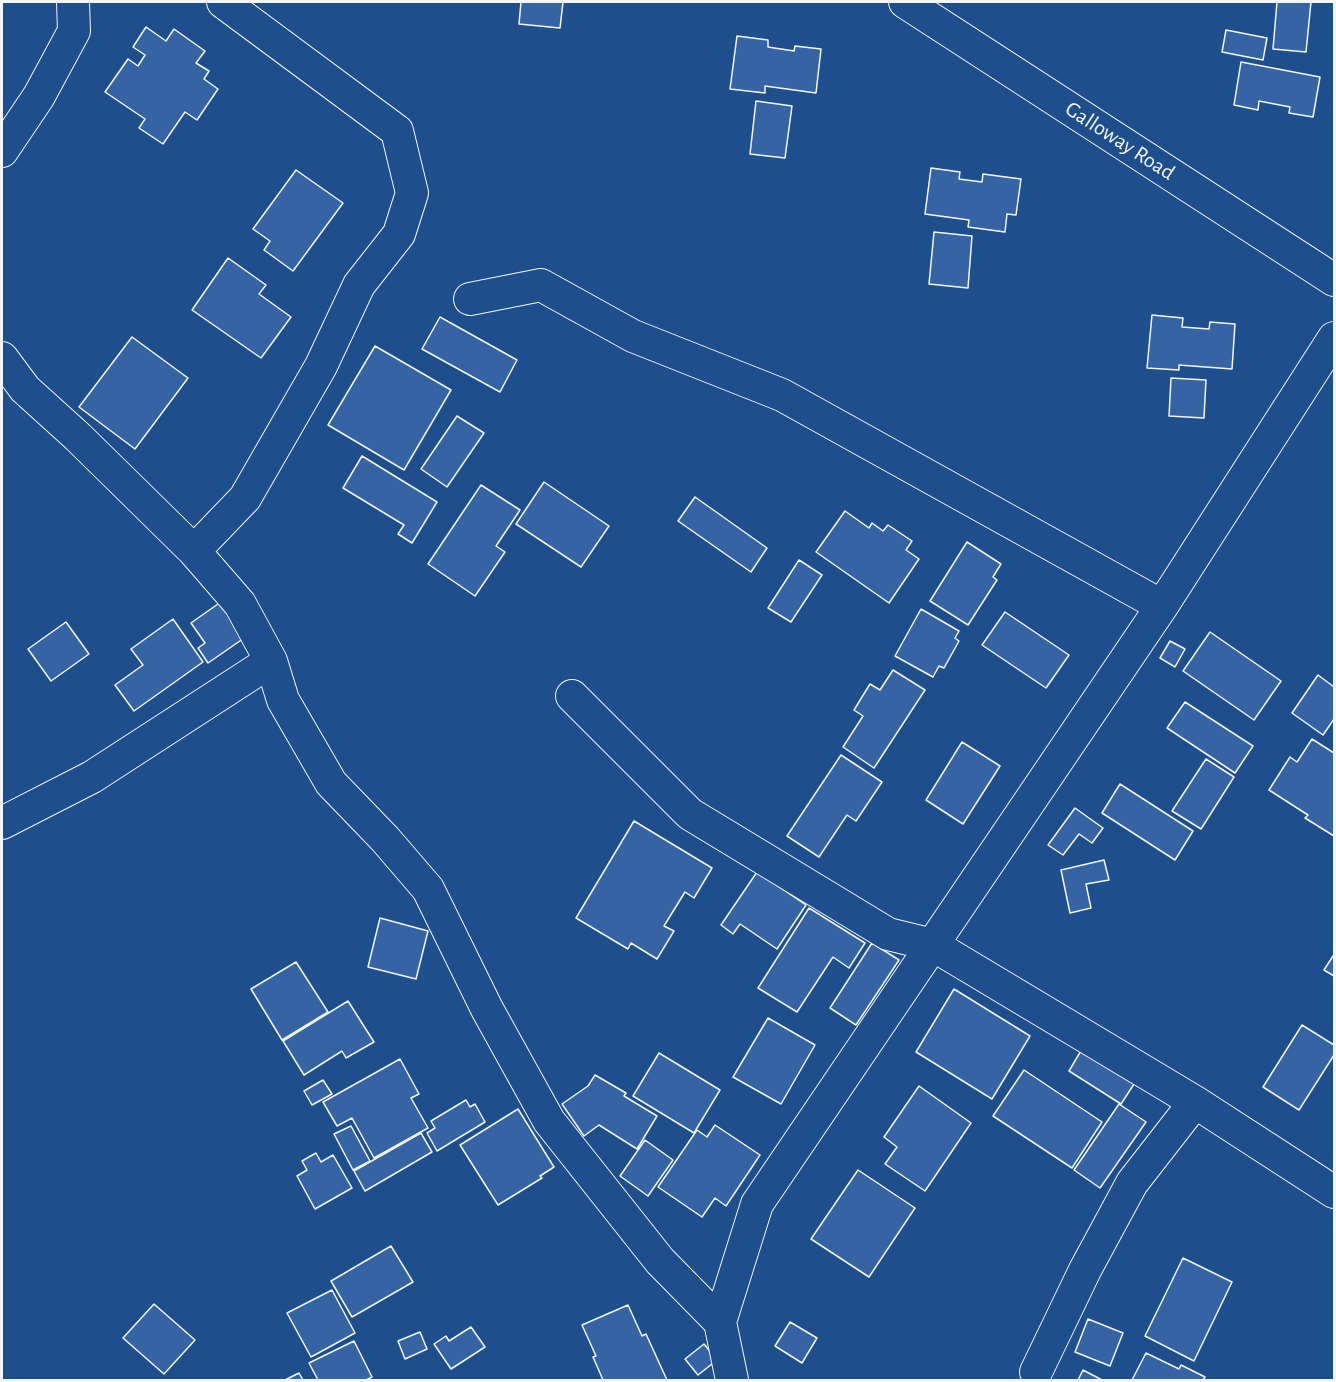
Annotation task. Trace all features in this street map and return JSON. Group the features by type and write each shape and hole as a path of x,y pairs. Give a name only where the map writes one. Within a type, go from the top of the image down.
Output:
{"street":[{"path":"2,151 39,96 74,31 73,2"},
{"path":"194,551 245,498 321,366 359,285 399,234 412,193 397,131 223,2"},
{"name":"Galloway Road","path":"905,2 1335,280"},
{"path":"470,299 541,285 633,336 782,395 1162,606"},
{"path":"732,1380 720,1322 757,1204 1162,606 1335,338"},
{"path":"2,358 25,389 78,437 194,551 240,604 271,661 283,700 331,783 385,838 428,889 486,1009 549,1121 660,1261 720,1322"},
{"path":"2,823 92,777 271,661"},
{"path":"572,696 690,814 888,934 933,945 1195,1102 1335,1192"},
{"path":"1036,1372 1085,1270 1132,1183 1195,1102"}],"building":[{"path":"521,2 563,2 560,28 519,24"},
{"path":"1277,2 1311,2 1306,52 1273,49"},
{"path":"146,27 166,41 174,29 205,51 196,63 209,71 204,79 218,89 197,120 185,112 163,144 139,128 145,119 105,92 128,59 138,66 145,55 133,47"},
{"path":"1226,30 1267,38 1263,60 1222,52"},
{"path":"737,36 768,40 768,47 794,51 795,46 821,49 816,93 765,86 765,93 730,89"},
{"path":"1241,62 1320,77 1313,117 1289,113 1290,107 1259,101 1258,110 1234,105"},
{"path":"756,101 792,106 785,158 750,154"},
{"path":"931,168 960,172 959,179 982,182 983,174 1021,179 1016,215 1007,214 1005,232 968,227 969,220 925,214"},
{"path":"296,170 343,203 293,271 264,250 270,241 253,229"},
{"path":"934,232 972,236 968,288 929,284"},
{"path":"228,258 266,285 259,294 291,317 261,358 192,310"},
{"path":"1152,315 1183,318 1182,327 1209,329 1210,322 1235,324 1232,369 1179,365 1179,370 1147,368"},
{"path":"440,317 517,360 500,392 422,349"},
{"path":"132,337 188,378 135,449 79,407"},
{"path":"375,346 451,390 404,470 328,425"},
{"path":"1171,378 1206,380 1204,418 1169,416"},
{"path":"457,416 484,433 447,487 421,469"},
{"path":"362,456 437,502 412,543 398,534 404,525 343,488"},
{"path":"544,482 609,526 581,567 516,524"},
{"path":"481,485 520,510 496,546 505,552 475,596 428,564"},
{"path":"695,497 767,548 751,572 678,521"},
{"path":"845,511 869,528 872,523 883,531 888,525 912,541 906,550 919,559 889,603 816,552"},
{"path":"967,542 1001,564 993,577 997,580 968,625 930,601"},
{"path":"799,560 822,575 791,622 768,608"},
{"path":"225,599 250,634 208,663 198,648 205,643 191,623"},
{"path":"921,609 959,631 955,638 959,641 944,668 939,666 933,677 895,656"},
{"path":"1005,612 1069,655 1046,688 982,645"},
{"path":"173,619 203,662 134,711 115,685 143,665 131,649"},
{"path":"66,622 89,654 51,681 28,649"},
{"path":"1210,632 1281,681 1254,720 1183,671"},
{"path":"1170,641 1185,649 1175,667 1160,658"},
{"path":"893,670 925,690 874,768 843,747 863,716 854,710 870,684 880,690"},
{"path":"1318,675 1334,687 1334,719 1323,735 1292,713"},
{"path":"1185,702 1253,746 1235,773 1167,728"},
{"path":"1312,739 1334,753 1334,836 1305,818 1308,815 1269,790 1290,757 1297,762"},
{"path":"962,742 1000,766 963,824 926,800"},
{"path":"841,755 882,782 856,821 847,815 819,857 787,836"},
{"path":"1206,759 1234,777 1201,829 1172,811"},
{"path":"1120,784 1193,831 1175,860 1102,813"},
{"path":"1075,808 1103,828 1092,843 1079,834 1063,855 1048,845"},
{"path":"634,821 712,868 694,898 685,892 664,926 674,931 657,959 631,943 628,949 576,918"},
{"path":"1104,860 1109,880 1086,884 1091,908 1070,913 1061,870"},
{"path":"757,872 806,905 777,949 740,924 733,934 721,925"},
{"path":"809,908 865,943 849,968 833,957 797,1012 758,988"},
{"path":"380,918 428,931 416,979 368,967"},
{"path":"872,943 899,960 856,1025 830,1008"},
{"path":"1334,957 1334,976 1324,970"},
{"path":"296,962 328,1012 282,1040 251,989"},
{"path":"954,989 1030,1036 992,1099 916,1052"},
{"path":"348,1001 374,1042 346,1058 342,1051 304,1075 283,1041"},
{"path":"768,1018 815,1045 781,1104 733,1077"},
{"path":"1302,1025 1334,1045 1334,1055 1299,1110 1263,1087"},
{"path":"1082,1049 1136,1081 1121,1104 1069,1071"},
{"path":"659,1053 720,1090 694,1133 633,1096"},
{"path":"400,1059 419,1094 411,1098 428,1128 374,1158 352,1118 337,1126 323,1102"},
{"path":"1024,1070 1102,1122 1072,1168 993,1116"},
{"path":"595,1075 626,1093 624,1096 657,1116 637,1149 599,1125 584,1136 562,1104 588,1086"},
{"path":"323,1080 332,1094 312,1105 304,1091"},
{"path":"919,1086 971,1123 925,1191 885,1164 897,1147 884,1137"},
{"path":"466,1100 470,1107 475,1104 485,1122 437,1151 427,1133 435,1128 431,1121"},
{"path":"1119,1104 1146,1122 1100,1188 1074,1170"},
{"path":"518,1109 554,1167 540,1176 542,1178 498,1205 460,1145"},
{"path":"715,1125 760,1155 726,1206 715,1198 702,1217 658,1187 697,1130 707,1137"},
{"path":"351,1126 370,1161 353,1170 334,1134"},
{"path":"421,1133 432,1152 365,1191 354,1171"},
{"path":"645,1140 673,1160 648,1196 620,1176"},
{"path":"316,1153 321,1162 333,1155 352,1188 315,1209 297,1176 307,1170 302,1161"},
{"path":"858,1170 915,1208 869,1277 811,1239"},
{"path":"391,1246 413,1282 352,1317 331,1281"},
{"path":"1183,1258 1232,1282 1194,1361 1145,1336"},
{"path":"332,1290 355,1333 311,1357 287,1313"},
{"path":"154,1304 195,1340 164,1374 123,1338"},
{"path":"628,1305 642,1336 646,1334 667,1380 603,1380 593,1357 596,1356 582,1325"},
{"path":"1088,1319 1123,1333 1110,1366 1075,1352"},
{"path":"790,1322 817,1338 802,1363 775,1346"},
{"path":"471,1327 485,1347 451,1369 434,1344 446,1336 449,1341"},
{"path":"420,1332 427,1349 405,1359 398,1341"},
{"path":"354,1341 372,1377 366,1380 318,1380 309,1363"},
{"path":"704,1344 717,1360 698,1375 685,1359"},
{"path":"1146,1353 1179,1369 1181,1365 1205,1377 1203,1380 1132,1380"},
{"path":"1083,1370 1102,1380 1078,1380"},
{"path":"299,1373 303,1380 285,1380"}]}
